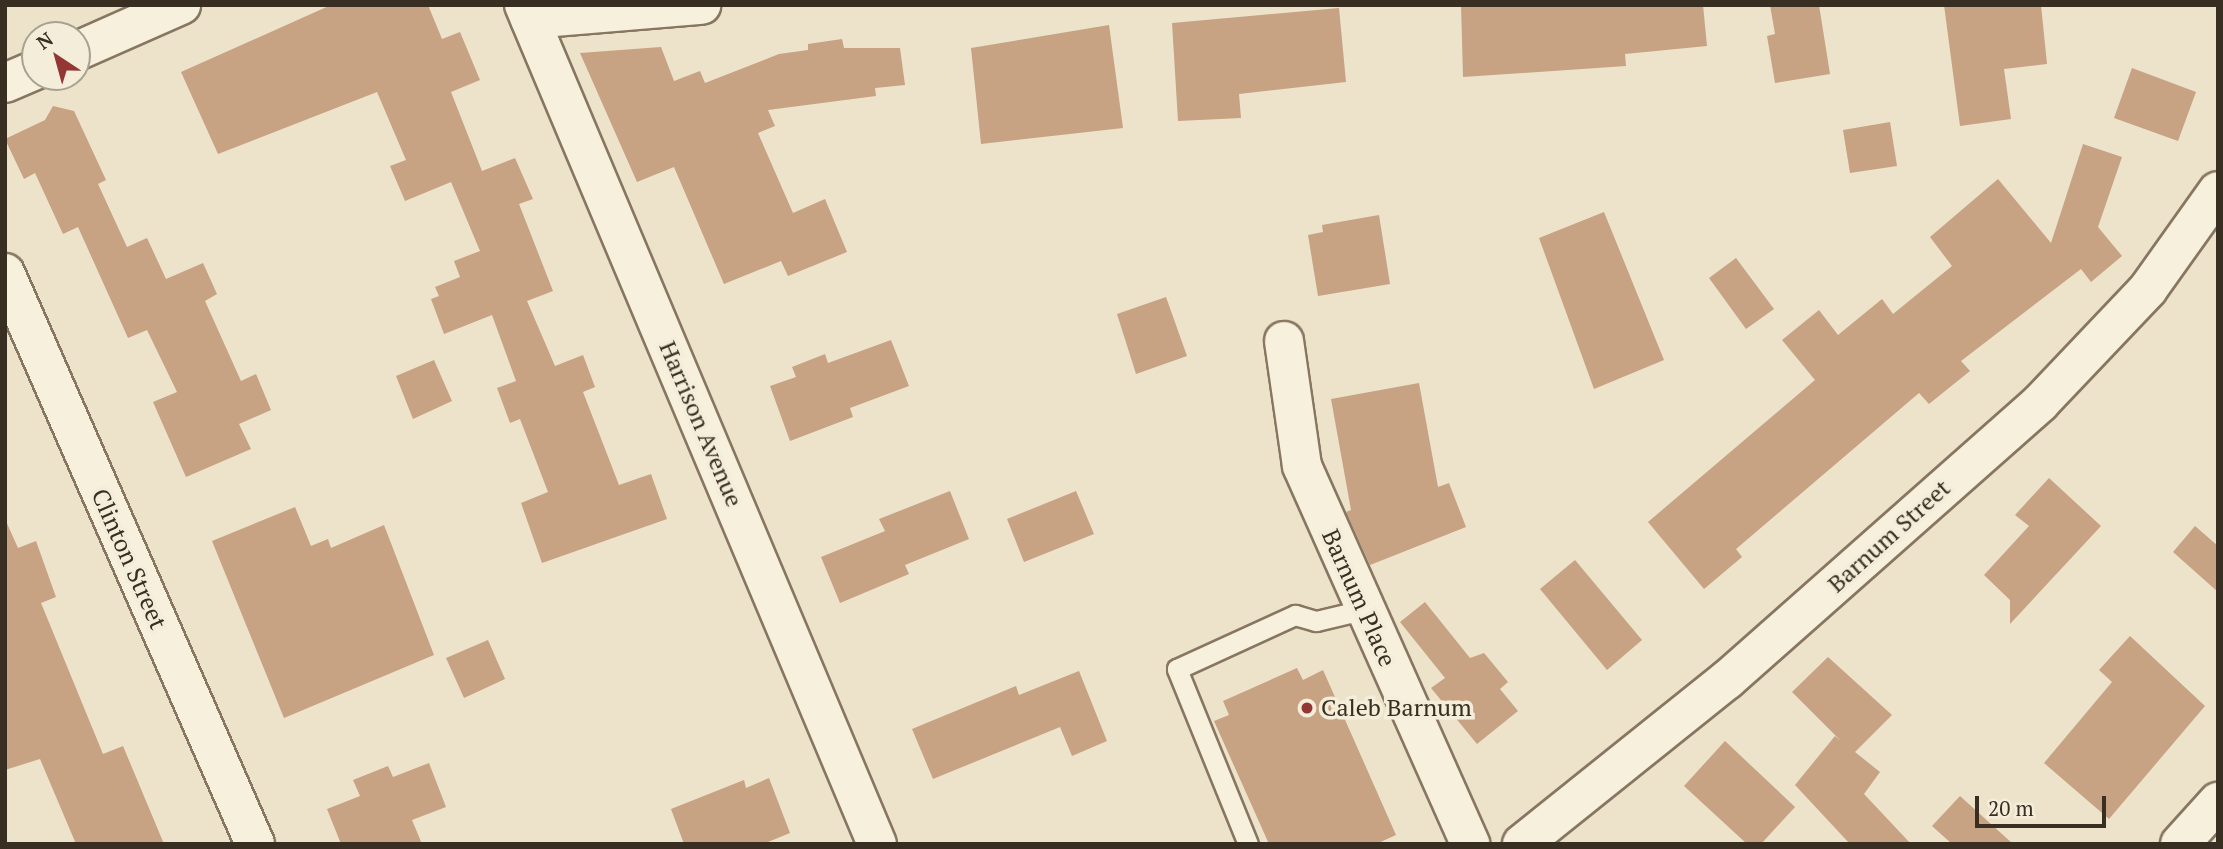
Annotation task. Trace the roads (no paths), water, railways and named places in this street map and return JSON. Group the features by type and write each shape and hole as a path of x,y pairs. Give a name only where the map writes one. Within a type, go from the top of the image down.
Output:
{"street":[{"path":"91,45 181,5"},
{"path":"527,12 701,5"},
{"name":"Harrison Avenue","path":"527,12 877,844"},
{"name":"Barnum Street","path":"1522,844 1727,680 2040,403 2148,289 2218,191"},
{"name":"Clinton Street","path":"5,273 255,844"},
{"name":"Barnum Place","path":"1284,341 1302,466 1363,610 1470,844"},
{"path":"2180,844 2218,802"}],"lane":[{"path":"1248,844 1177,670 1295,615 1316,621 1363,610"}],"place":[{"name":"Caleb Barnum","path":"1307,708"}]}
